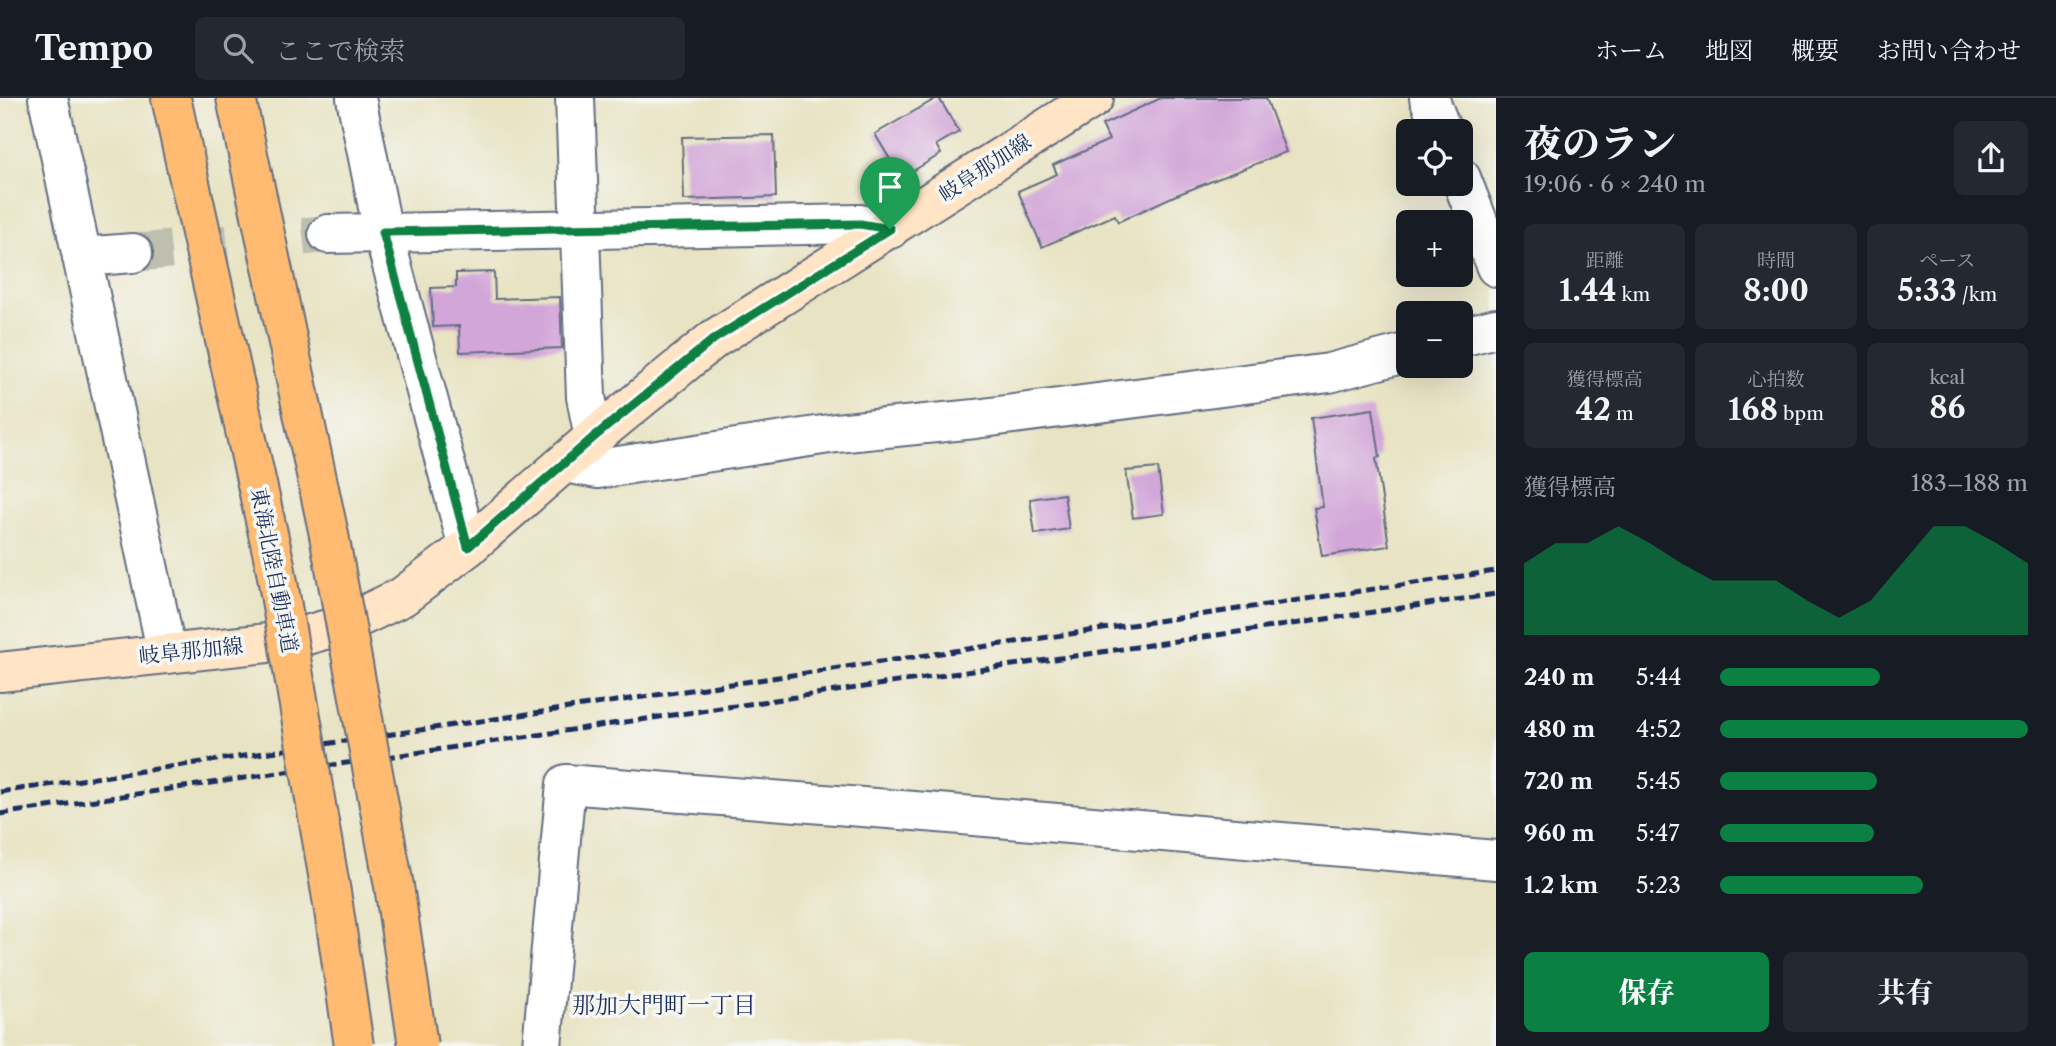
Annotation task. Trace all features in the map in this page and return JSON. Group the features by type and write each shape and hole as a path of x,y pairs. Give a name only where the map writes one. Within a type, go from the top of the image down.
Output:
{"highway":[{"name":"東海北陸自動車道","path":"171,98 275,565 333,904 354,1046"},
{"path":"236,98 329,535 394,886 418,1046"}],"main road":[{"name":"岐阜那加線","path":"0,673 286,641 345,624 402,597 468,547 594,437 714,339 1094,98"}],"street":[{"path":"48,98 167,654"},
{"path":"355,98 383,232 468,547"},
{"path":"575,98 586,397 594,437"},
{"path":"1429,98 1437,119"},
{"path":"1468,196 1496,267"},
{"path":"328,234 860,224 890,229"},
{"path":"82,257 133,253"},
{"path":"1473,335 1496,328"},
{"path":"565,463 598,469 836,433 975,419 1316,375 1396,355"},
{"path":"542,1046 566,784 1496,860"}],"building":[{"path":"937,98 959,132 936,145 941,154 901,178 875,134"},
{"path":"1161,98 1266,98 1286,152 1174,196 1118,222 1115,215 1042,247 1018,191 1057,174 1053,165 1109,140 1102,125"},
{"path":"774,135 776,197 684,200 682,137"},
{"path":"494,272 495,299 560,297 562,348 460,352 459,326 433,327 431,288 456,287 456,273"},
{"path":"1373,409 1380,457 1376,458 1389,546 1322,556 1314,508 1323,507 1311,418"},
{"path":"1158,468 1164,514 1133,518 1126,471"},
{"path":"1064,494 1069,529 1035,534 1030,499"}],"tunnel":[{"path":"133,253 328,234"}],"railway":[{"path":"0,792 1496,571"},
{"path":"0,814 1496,594"}],"district":[{"name":"那加大門町一丁目","path":"664,1005"}],"route":[{"path":"860,224 890,229 714,339 594,437 468,547 383,232 860,224"}]}
